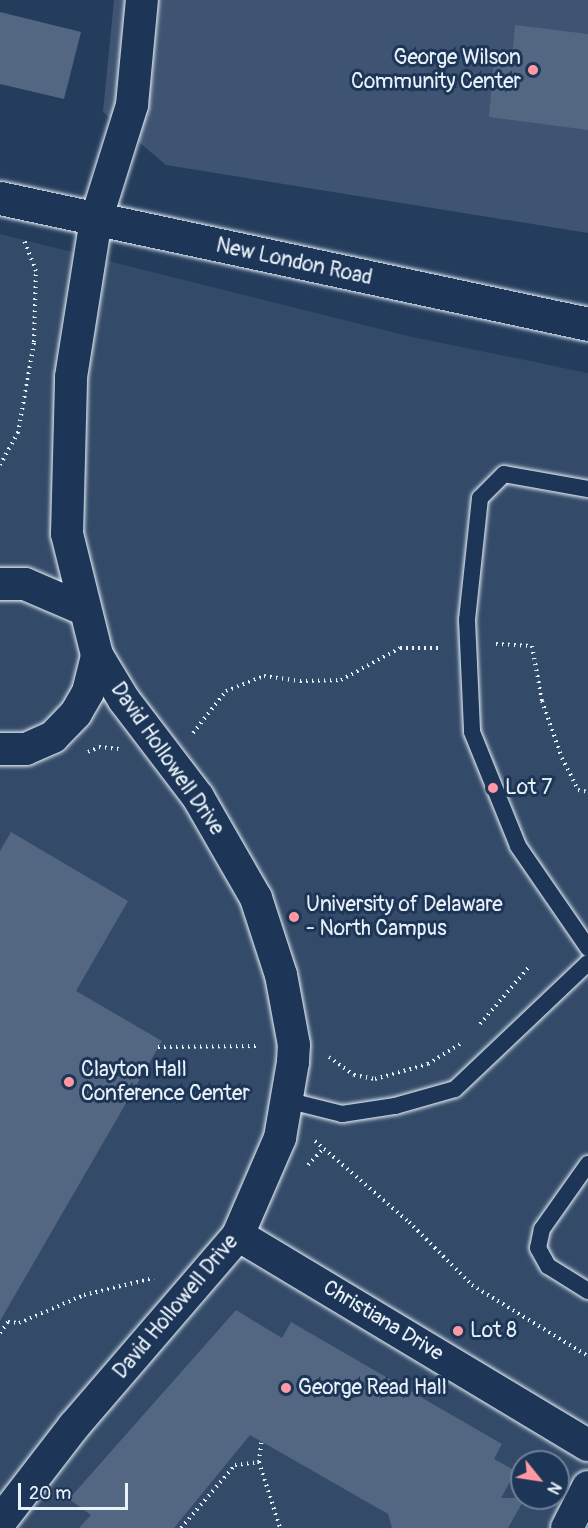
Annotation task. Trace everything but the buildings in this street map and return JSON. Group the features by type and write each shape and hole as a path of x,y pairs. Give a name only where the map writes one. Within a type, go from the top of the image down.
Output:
{"main road":[{"name":"New London Road","path":"0,198 588,324"}],"street":[{"name":"David Hollowell Drive","path":"3,1512 238,1235 297,1103 294,1045 281,975 256,898 198,797 124,700 97,655 83,609 67,534 67,457 71,377 96,220 132,105 142,0"},
{"path":"0,584 26,584 83,609"},
{"path":"0,749 26,749 53,737 76,713 88,692 97,655"},
{"name":"Christiana Drive","path":"238,1235 588,1445"},
{"path":"567,1528 588,1487"}],"lane":[{"path":"588,489 504,474 480,498 467,620 472,732 518,846 588,948"},
{"path":"297,1103 342,1114 395,1106 455,1089 588,963"},
{"path":"588,1164 542,1229 538,1248 548,1266 588,1291"}],"path":[{"path":"0,465 18,433 34,342 36,271 22,234"},
{"path":"493,644 532,646 542,701 562,758 578,790 588,792"},
{"path":"82,754 99,747 127,749 147,766 191,735 226,691 264,676 300,681 341,680 400,648 443,648"},
{"path":"477,1028 528,968"},
{"path":"158,1047 318,1043 334,1064 354,1076 375,1079 428,1064 463,1042"},
{"path":"297,1103 305,1129 322,1150 409,1222 472,1285 588,1356"},
{"path":"0,1333 8,1322 19,1323 60,1303 165,1275 179,1274 195,1287"},
{"path":"262,1439 259,1462 280,1528"},
{"path":"181,1528 235,1466 259,1462"}],"shaded area":[{"path":"114,0 588,0 588,233 166,165 103,112"},
{"name":"University of Delaware - North Campus","path":"0,234 408,336 588,373 588,1528 0,1528"}],"place":[{"name":"George Wilson Community Center","path":"533,70"},
{"name":"Lot 7","path":"493,788"},
{"name":"University of Delaware - North Campus","path":"294,917"},
{"name":"Clayton Hall Conference Center","path":"69,1082"},
{"name":"Lot 8","path":"458,1331"},
{"name":"George Read Hall","path":"286,1388"}]}
